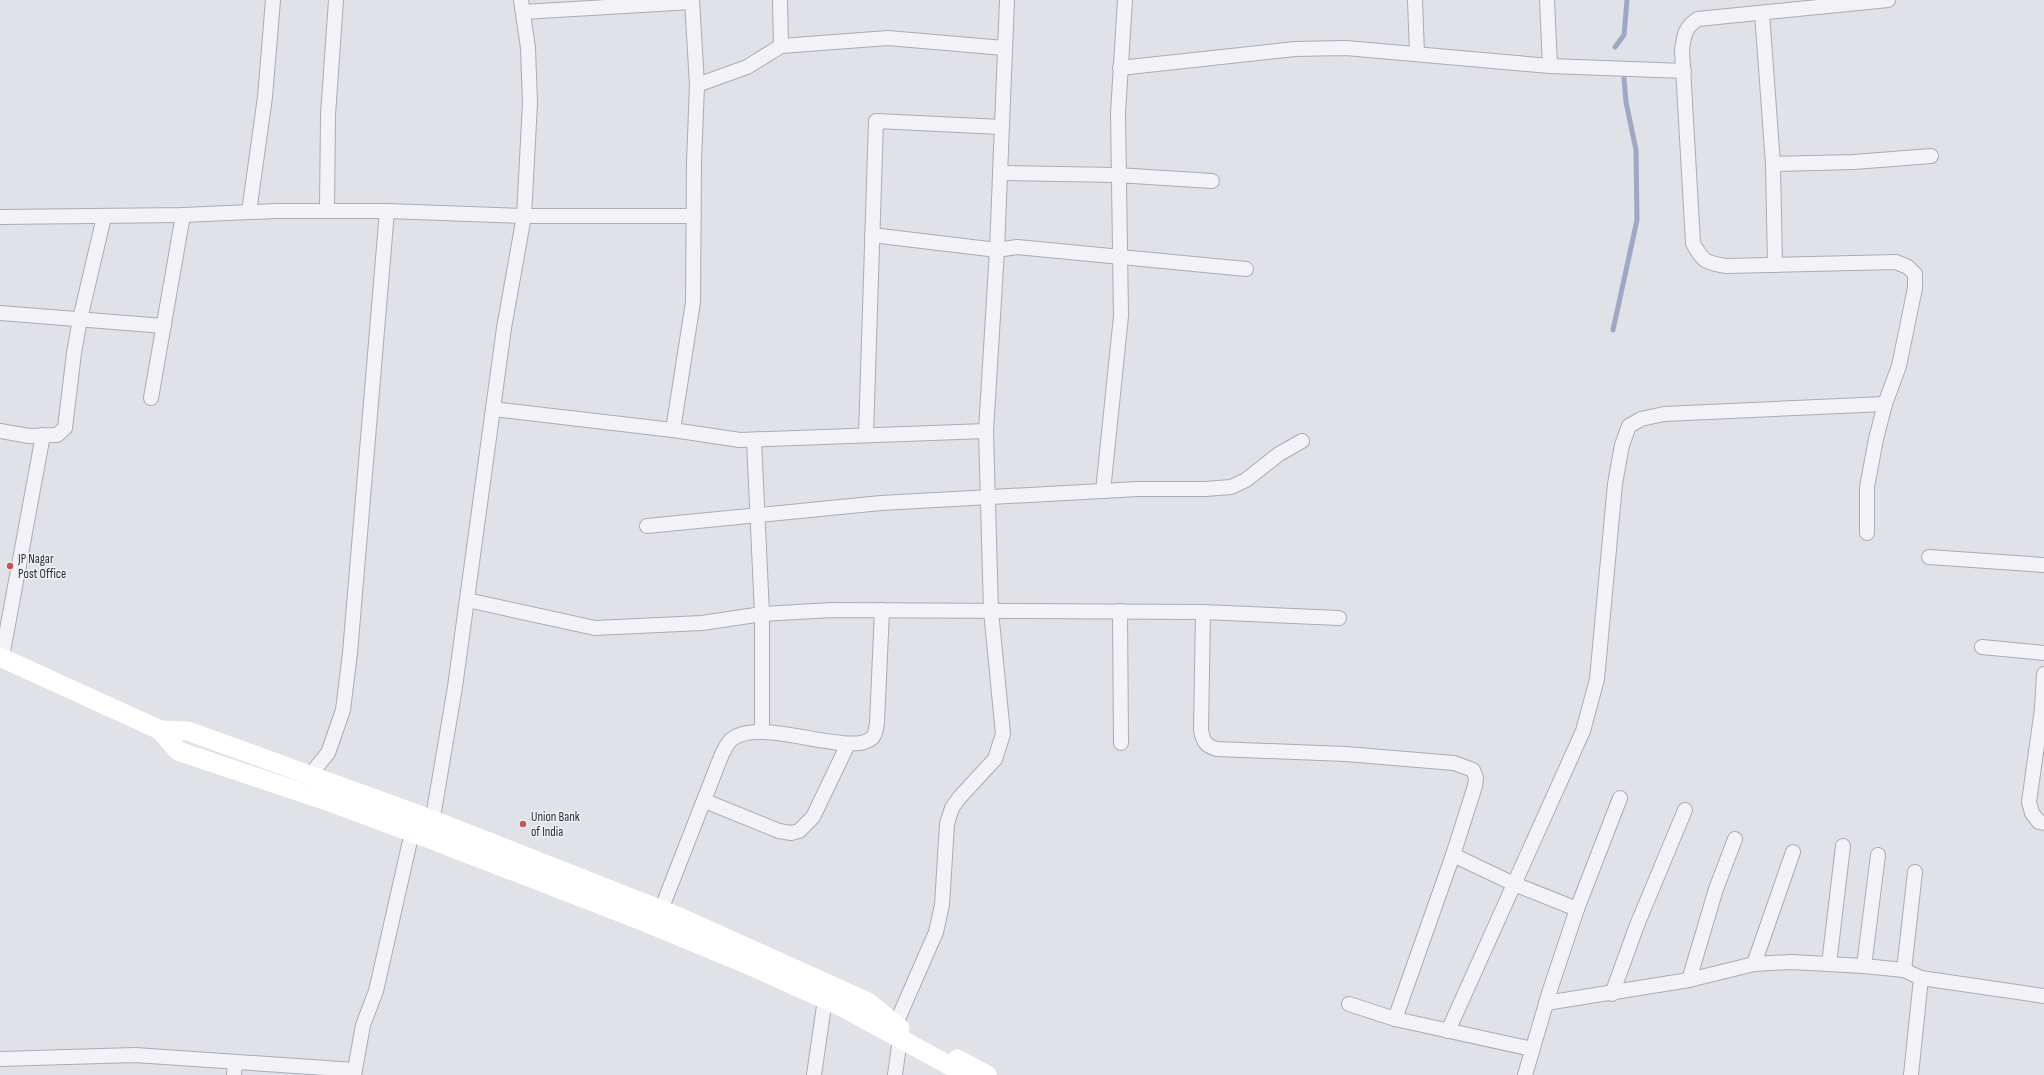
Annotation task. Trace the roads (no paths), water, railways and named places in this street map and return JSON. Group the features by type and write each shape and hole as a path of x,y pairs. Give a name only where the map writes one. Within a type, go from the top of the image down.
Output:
{"main road":[{"path":"1,657 160,730 188,730 433,820 661,910 868,1002 898,1032 967,1075"},
{"path":"160,730 178,751 330,802 412,832 642,921 751,966 825,999 987,1075"}],"street":[{"path":"249,212 265,97 273,0"},
{"path":"327,211 328,116 336,0"},
{"path":"780,0 780,46"},
{"path":"895,1075 898,1032 936,932 942,905 947,824 949,815 959,798 995,759 1003,734 991,611 986,432 997,250 1007,0"},
{"path":"1103,491 1121,316 1117,175 1120,68 1125,0"},
{"path":"1415,0 1417,54"},
{"path":"1547,0 1550,66"},
{"path":"1867,534 1867,487 1876,439 1885,404 1899,366 1916,288 1915,274 1908,267 1896,262 1775,265 1709,264 1699,255 1693,243 1682,50 1684,34 1690,24 1698,19 1888,0"},
{"path":"430,839 467,600 493,409 524,216 530,103 528,48 522,6 692,1 697,85 694,162 693,302 673,430"},
{"path":"1762,13 1773,164 1775,265"},
{"path":"697,85 747,67 780,46 888,38 1004,48"},
{"path":"1120,68 1295,49 1346,48 1550,66 1684,71"},
{"path":"866,435 876,121 1001,127"},
{"path":"1773,164 1854,162 1931,156"},
{"path":"1000,173 1117,175 1212,181"},
{"path":"0,218 104,217 327,211 387,211 524,216 694,216"},
{"path":"310,775 328,753 343,710 350,653 387,211"},
{"path":"151,398 183,215"},
{"path":"0,431 43,436 57,435 65,428 74,353 80,319 104,217"},
{"path":"872,235 997,250 1017,247 1246,269"},
{"path":"0,312 164,326"},
{"path":"1448,1031 1583,731 1597,679 1615,484 1622,445 1630,426 1641,419 1664,414 1885,404"},
{"path":"493,409 673,430 740,440 986,432"},
{"path":"1,657 43,436"},
{"path":"754,440 762,614 762,732"},
{"path":"647,526 881,503 1103,491 1231,487 1246,480 1279,454 1302,441"},
{"path":"1929,557 2044,565"},
{"path":"467,600 595,628 702,623 762,614 832,610 1203,612 1339,618"},
{"path":"661,910 727,745 732,738 762,732 848,744 863,743 872,738 876,732 882,610"},
{"path":"1120,611 1121,743"},
{"path":"1203,612 1201,730 1203,741 1208,746 1217,749 1346,754 1454,763 1473,770 1476,778 1475,786 1453,854 1395,1019"},
{"path":"1982,647 2044,653"},
{"path":"2044,674 2043,709 2029,802 2032,814 2039,822 2044,823"},
{"path":"705,800 779,831 791,833 798,832 813,817 848,744"},
{"path":"1524,1075 1577,909 1620,798"},
{"path":"1612,994 1637,925 1685,810"},
{"path":"0,1059 135,1055 235,1068 355,1072 363,1025 376,991 412,832"},
{"path":"1689,980 1716,889 1735,839"},
{"path":"1829,964 1843,846"},
{"path":"1754,964 1793,852"},
{"path":"1453,854 1514,884 1577,909"},
{"path":"1864,966 1878,854"},
{"path":"1904,970 1915,872"},
{"path":"1546,1004 1689,980 1754,964 1791,962 1904,970 1921,978 2044,996"},
{"path":"1911,1075 1921,978"},
{"path":"814,1075 825,999"},
{"path":"1349,1004 1395,1019 1532,1049"}],"waterway":[{"path":"1615,47 1624,35 1627,0"},
{"path":"1613,330 1637,220 1636,150 1626,102 1624,78"}],"place":[{"name":"JP Nagar Post Office","path":"10,566"},
{"name":"Union Bank of India","path":"523,824"}]}
